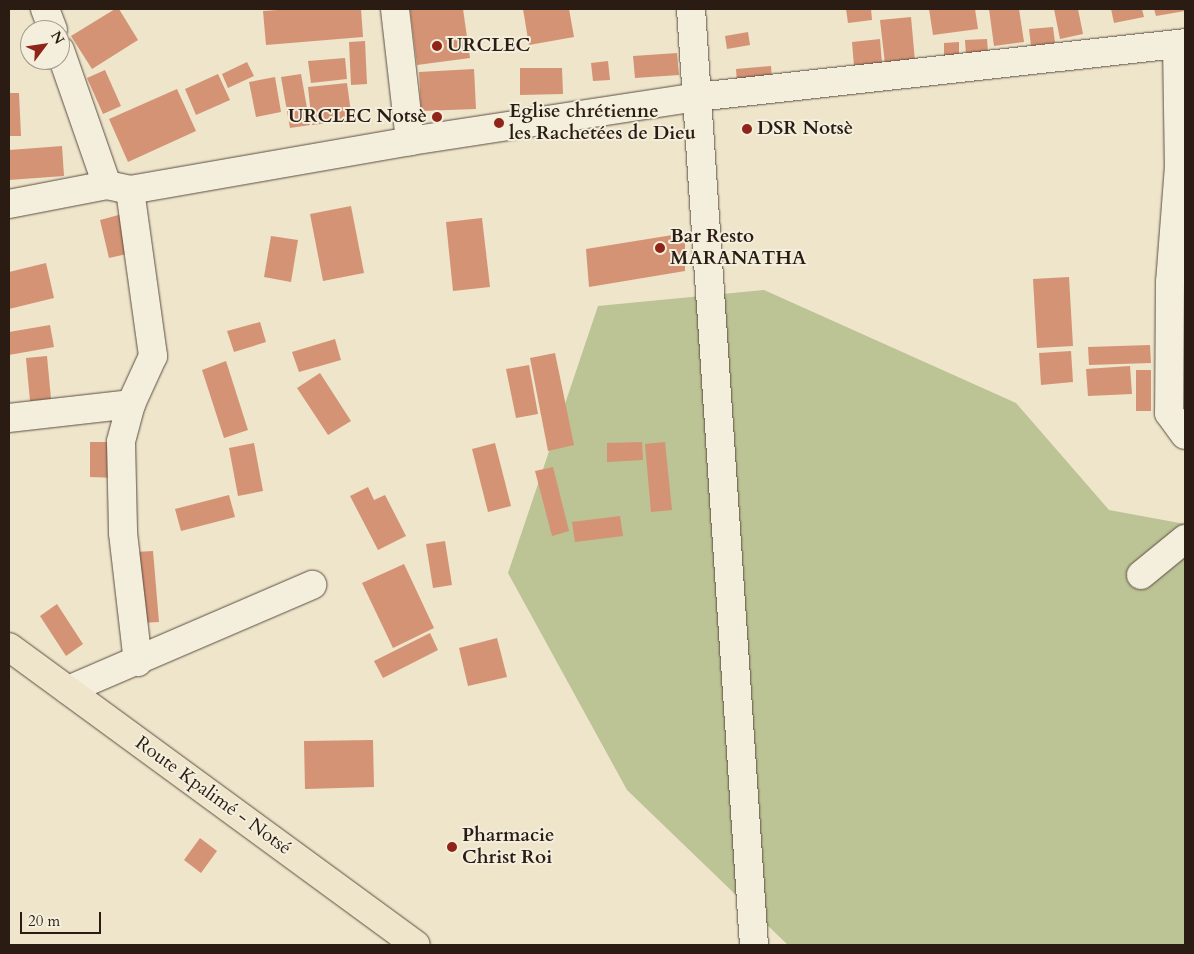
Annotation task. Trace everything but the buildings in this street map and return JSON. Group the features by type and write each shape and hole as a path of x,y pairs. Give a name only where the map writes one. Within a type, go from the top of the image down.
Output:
{"main road":[{"name":"Route Kpalimé - Notsé","path":"9,647 416,945"}],"street":[{"path":"395,9 410,141"},
{"path":"691,9 754,945"},
{"path":"9,204 697,97 1181,43 1179,166 1170,282 1169,413 1185,435"},
{"path":"69,70 119,187 153,356 131,404 121,442 123,506 138,662"},
{"path":"9,418 131,404"},
{"path":"1141,575 1185,539"},
{"path":"68,690 138,662 312,585"}],"green space":[{"path":"764,290 1016,403 1109,510 1185,524 1185,945 788,945 627,790 508,573 598,306"}],"place":[{"name":"URCLEC","path":"437,46"},
{"name":"URCLEC Notsè","path":"437,117"},
{"name":"Eglise chrétienne les Rachetées de Dieu","path":"499,123"},
{"name":"DSR Notsè","path":"747,129"},
{"name":"Bar Resto MARANATHA","path":"660,248"},
{"name":"Pharmacie Christ Roi","path":"452,847"}]}
